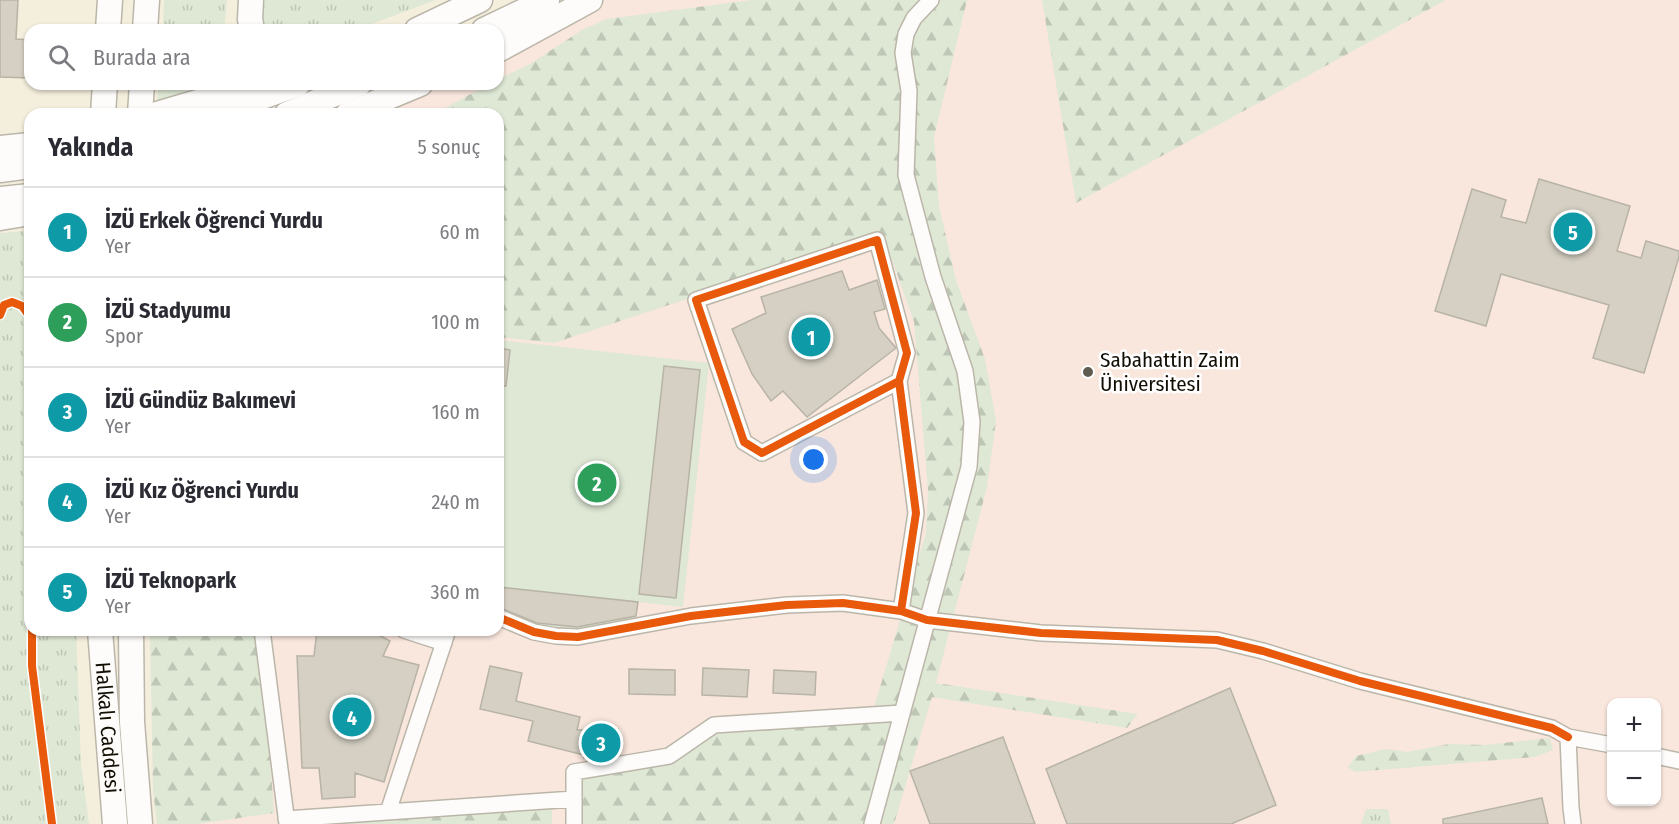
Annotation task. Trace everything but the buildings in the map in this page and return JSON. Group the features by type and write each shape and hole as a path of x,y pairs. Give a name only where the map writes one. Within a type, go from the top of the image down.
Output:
{"main road":[{"path":"108,24 110,0"},
{"path":"145,24 147,0"},
{"path":"236,24 238,0"},
{"path":"251,0 251,24"},
{"path":"430,24 480,0"},
{"path":"497,24 547,0"},
{"path":"504,47 590,0"},
{"path":"208,108 215,90"},
{"path":"208,108 237,90"},
{"path":"145,104 208,108 276,90"},
{"path":"301,108 345,90"},
{"path":"362,108 406,90"},
{"path":"0,148 24,146"},
{"path":"0,170 24,167"},
{"path":"14,214 24,203"},
{"name":"Halkalı Caddesi","path":"100,636 115,824"},
{"name":"Halkalı Caddesi","path":"131,636 132,722 141,824"}],"street":[{"path":"872,824 969,467 972,422 965,372 933,277 906,175 909,91 903,53 906,34 914,18 931,0"},
{"path":"899,381 762,453 744,442 696,300 877,240 907,353 899,381 916,513 901,611"},
{"path":"506,625 556,636 578,637 691,616 787,605 843,603 901,611 927,620 1041,633 1217,640 1263,651 1360,681 1552,728 1568,736 1607,744"},
{"path":"263,636 287,821 574,799"},
{"path":"388,812 446,636"},
{"path":"574,824 574,772 669,756 714,725 902,713"},
{"path":"1568,736 1573,824"},
{"path":"1661,757 1679,761"}],"shaded area":[{"name":"Sabahattin Zaim Üniversitesi","path":"604,0 1679,0 1679,824 157,824 153,789 150,636 504,636 504,108 397,108 434,90 504,90 504,57 547,37"}],"green space":[{"path":"164,0 227,0 225,24 163,24"},
{"path":"260,0 436,0 371,24 260,24"},
{"path":"751,0 967,0 934,137 939,206 956,280 985,359 996,421 987,487 936,683 1138,714 1127,728 932,697 894,824 574,824 574,772 669,756 714,725 872,714 926,533 928,490 914,322 883,234 554,343 504,338 504,108 445,108 478,90 504,90 504,76 530,64 582,30 607,19"},
{"path":"1042,0 1446,0 1076,203"},
{"path":"158,90 189,90 157,102"},
{"path":"24,231 24,636 76,636 81,764 89,824 0,824 0,233"},
{"path":"504,341 709,363 683,607 638,602 636,617 612,625 575,630 550,629 523,622 504,613"},
{"path":"150,636 261,636 274,813 198,824 157,824 153,789"},
{"path":"1550,738 1553,750 1535,757 1355,772 1348,767 1356,756 1386,749 1407,752 1449,744 1485,745"},
{"path":"552,801 552,824 287,824"},
{"path":"1366,809 1388,809 1391,824 1361,824"}],"cycle path":[{"path":"899,381 762,453 744,442 696,300 877,240 907,353 899,381 916,513 901,611"},
{"path":"0,315 4,305 12,302 24,309"},
{"path":"504,620 534,632 578,637 691,616 787,605 843,603 901,611 927,620 1041,633 1217,640 1263,651 1360,681 1552,728 1568,737"},
{"path":"32,636 32,666 52,824"}],"place":[{"name":"İZÜ Teknopark","path":"1573,232"},
{"name":"İZÜ Erkek Öğrenci Yurdu","path":"811,337"},
{"name":"Sabahattin Zaim Üniversitesi","path":"1088,372"},
{"name":"İZÜ Stadyumu","path":"597,483"},
{"name":"İZÜ Kız Öğrenci Yurdu","path":"352,717"},
{"name":"İZÜ Gündüz Bakımevi","path":"601,743"}]}
